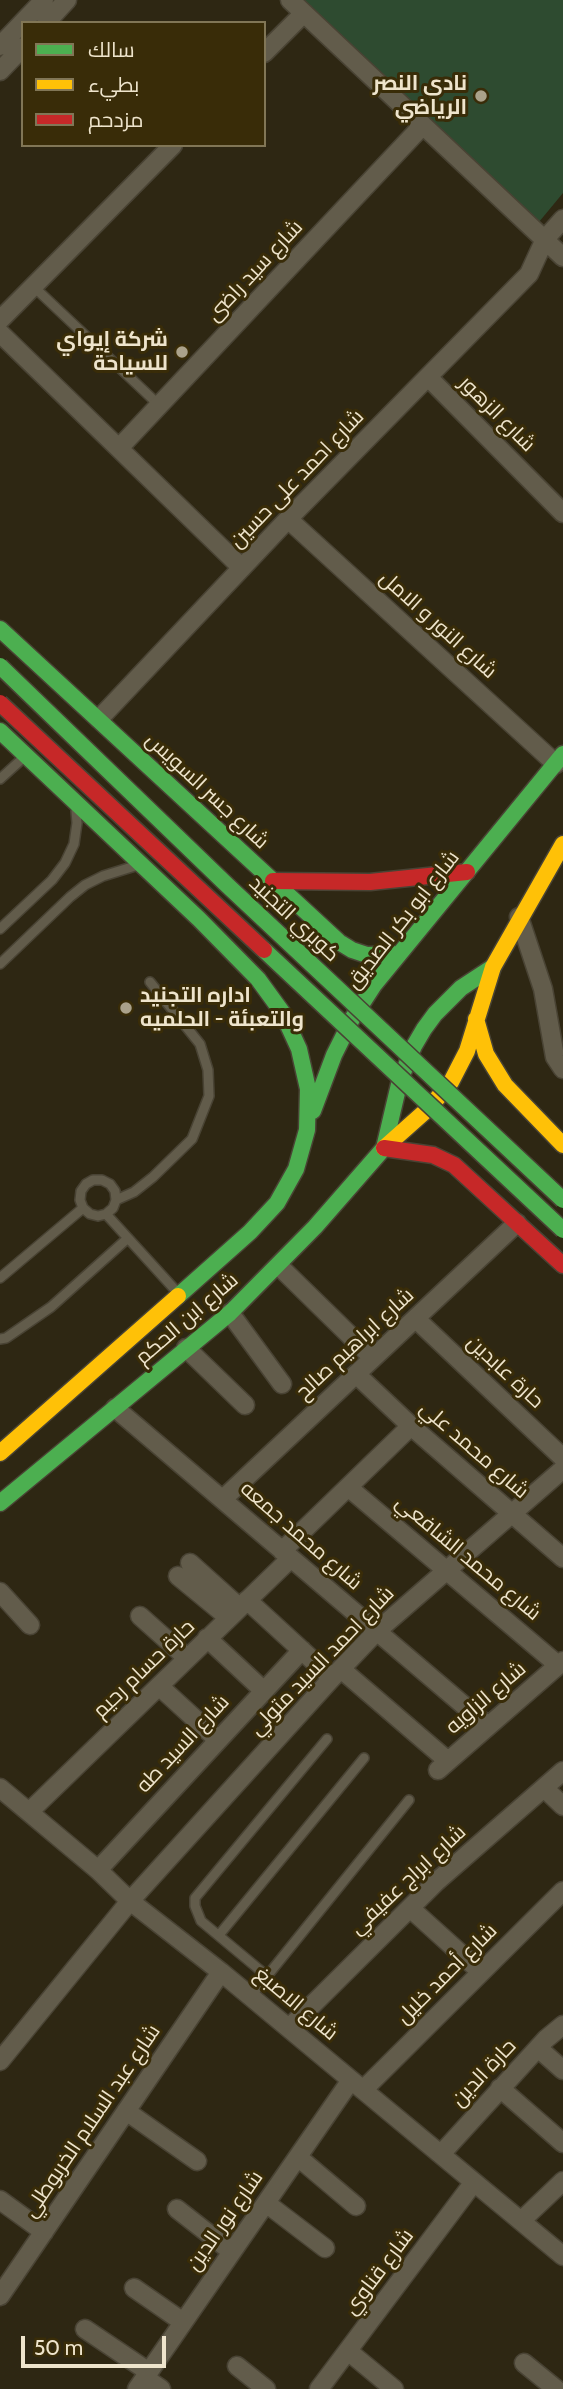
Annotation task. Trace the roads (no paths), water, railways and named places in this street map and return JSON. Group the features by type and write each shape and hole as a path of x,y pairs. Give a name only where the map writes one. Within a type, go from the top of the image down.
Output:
{"main road":[{"name":"شارع جسر السويس","path":"0,629 339,942 367,955 399,954"},
{"name":"كوبري التجنيد","path":"0,666 218,876 563,1198"},
{"name":"كوبري التجنيد","path":"0,703 563,1230"},
{"path":"0,731 199,919 258,979 282,1012 299,1049 308,1090 307,1130"},
{"name":"شارع ابو بكر الصديق","path":"307,1130 319,1092 346,1031 374,985 559,759"},
{"path":"384,1148 441,1096 463,1059 493,967 519,917 563,844"},
{"path":"199,919 214,917 239,902 249,882 251,860"},
{"path":"273,881 370,883 467,872"},
{"path":"384,1148 400,1080 414,1046 435,1014 448,1000 493,967"},
{"path":"477,1019 486,1054 505,1085 563,1145"},
{"name":"شارع ابن الحكم","path":"0,1453 250,1232 277,1203 296,1169 307,1130"},
{"path":"384,1148 433,1155 454,1165 563,1265"},
{"name":"شارع ابن الحكم","path":"0,1503 230,1313 279,1266 384,1148"},
{"path":"551,1253 546,1238 547,1223 552,1208 563,1198"}],"street":[{"path":"24,21 44,0"},
{"path":"48,21 67,0"},
{"path":"266,50 297,6 563,258"},
{"path":"0,46 21,24"},
{"path":"0,71 21,49"},
{"name":"شارع سيد راضى","path":"119,449 423,125"},
{"path":"0,320 171,147"},
{"name":"شارع احمد على حسين","path":"99,719 288,519 529,274 545,239 563,219"},
{"name":"شارع احمد على حسين","path":"529,274 563,258"},
{"path":"0,332 242,568"},
{"name":"شارع الزهور","path":"428,377 563,513"},
{"name":"شارع النور و الامل","path":"288,519 559,759"},
{"path":"519,917 543,989 555,1057 563,1069"},
{"name":"شارع ابراهيم صالح","path":"223,1499 517,1223"},
{"path":"279,1266 373,1358"},
{"path":"230,1313 282,1384"},
{"name":"حارة عابدين","path":"416,1319 563,1458"},
{"path":"187,1349 245,1405"},
{"name":"شارع محمد علي","path":"356,1374 411,1426 563,1558"},
{"name":"شارع محمد جمعه","path":"115,1408 488,1726"},
{"name":"حارة حسام رحيم","path":"29,1812 238,1608 348,1487 411,1426"},
{"name":"شارع احمد السيد متولي","path":"0,2061 130,1901 336,1674 377,1631 563,1469"},
{"name":"شارع محمد الشافعي","path":"348,1487 561,1663"},
{"path":"184,1569 336,1674"},
{"path":"0,1592 30,1625"},
{"path":"140,1616 187,1658"},
{"path":"207,1638 264,1691"},
{"name":"شارع السيد طه","path":"98,1870 302,1650"},
{"name":"شارع الزاويه","path":"336,1674 443,1765 561,1663"},
{"path":"159,1686 218,1740"},
{"name":"شارع ابراج عفيفي","path":"289,2028 436,1882 563,1770"},
{"path":"544,1787 563,1806"},
{"name":"شارع الاصبغ","path":"0,1788 98,1870 130,1901 251,1996 563,2256"},
{"name":"شارع أحمد خليل","path":"357,2085 481,1972 563,1891"},
{"path":"410,1908 481,1972"},
{"name":"شارع عبد السلام الخربوطلي","path":"0,2296 221,1972"},
{"name":"حارة الدين","path":"440,2154 538,2048 563,2025"},
{"path":"538,2048 563,2070"},
{"name":"شارع نور الدين","path":"143,2380 298,2157 357,2085"},
{"path":"500,2088 563,2143"},
{"path":"126,2111 197,2161"},
{"path":"298,2157 355,2206"},
{"path":"521,2221 563,2181"},
{"name":"شارع قناوي","path":"319,2389 474,2182"},
{"path":"0,2200 44,2232"},
{"path":"266,2203 325,2248"},
{"path":"177,2209 232,2252"},
{"path":"134,2288 183,2322"},
{"path":"85,2329 143,2380 161,2389"},
{"path":"348,2351 394,2389"},
{"path":"524,2363 556,2389"},
{"path":"237,2366 266,2389"}],"lane":[{"path":"33,286 160,406"},
{"path":"0,779 26,755"},
{"path":"0,929 52,880 65,863 74,844 76,803"},
{"path":"0,964 85,885 141,864"},
{"path":"116,1200 134,1192 153,1178 192,1139 209,1096 208,1070 200,1044 150,982"},
{"path":"93,1180 102,1180 110,1184 115,1191 116,1200 113,1208 106,1214 90,1214 83,1208 81,1191 93,1180"},
{"path":"0,1278 83,1208"},
{"path":"106,1214 179,1295"},
{"path":"0,1339 6,1338 51,1307 128,1238"},
{"path":"267,1976 201,1921 195,1898 327,1739"},
{"path":"219,1935 364,1758"},
{"path":"251,1996 410,1800"}],"place":[{"name":"نادي النصر الرياضي","path":"481,96"},
{"name":"شركة إيواي للسياحة","path":"182,352"},
{"name":"اداره التجنيد والتعبئة - الحلميه","path":"126,1008"}]}
